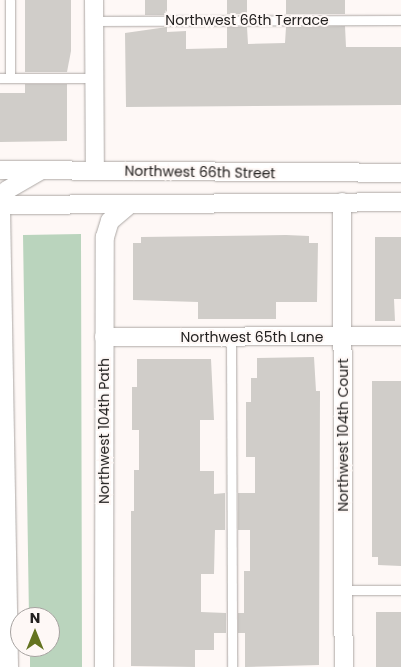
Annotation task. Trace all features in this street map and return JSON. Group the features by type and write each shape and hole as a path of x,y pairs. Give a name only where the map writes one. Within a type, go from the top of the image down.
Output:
{"street":[{"path":"94,0 96,169"},
{"name":"Northwest 66th Street","path":"0,170 96,169 401,173"},
{"path":"9,667 4,647 1,205 7,190 40,171"},
{"name":"Northwest 104th Court","path":"342,202 344,667"},
{"path":"1,205 401,202"},
{"name":"Northwest 104th Path","path":"104,667 105,237 110,220 129,205"},
{"name":"Northwest 65th Lane","path":"104,337 401,336"}],"lane":[{"path":"10,0 10,78"},
{"name":"Northwest 66th Terrace","path":"94,21 401,20"},
{"path":"0,78 94,78"},
{"path":"231,337 232,667"},
{"path":"344,590 401,590"}],"green space":[{"path":"81,234 82,667 30,667 30,657 60,657 60,607 29,607 23,235"}],"building":[{"path":"25,0 71,0 71,51 67,72 25,72"},
{"path":"145,0 167,0 167,15 145,15"},
{"path":"227,0 247,0 247,14 227,14"},
{"path":"286,0 345,0 345,14 286,14"},
{"path":"345,26 346,47 401,47 401,105 126,107 125,33 167,27 167,32 186,31 186,49 227,48 227,27 247,27 248,44 285,43 286,27"},
{"path":"25,84 67,84 67,141 0,142 0,93 25,93"},
{"path":"309,236 309,243 318,243 317,302 276,302 276,319 198,319 198,302 133,300 133,243 141,243 141,237"},
{"path":"375,237 401,237 401,299 394,299 395,321 375,321"},
{"path":"314,357 316,391 320,391 319,665 245,667 245,633 238,633 238,613 244,613 244,571 250,571 250,530 238,530 238,493 255,493 255,457 246,457 246,402 251,402 251,378 257,378 257,358"},
{"path":"137,359 211,359 214,420 200,420 200,471 214,471 214,494 225,493 225,530 215,530 214,574 201,574 201,612 226,613 226,633 214,633 214,650 195,650 195,667 131,666 131,511 134,511 134,470 139,470 139,430 132,430 132,387 137,387"},
{"path":"372,381 401,381 401,566 378,565 378,557 372,557"},
{"path":"376,612 401,612 401,667 376,667"}]}
